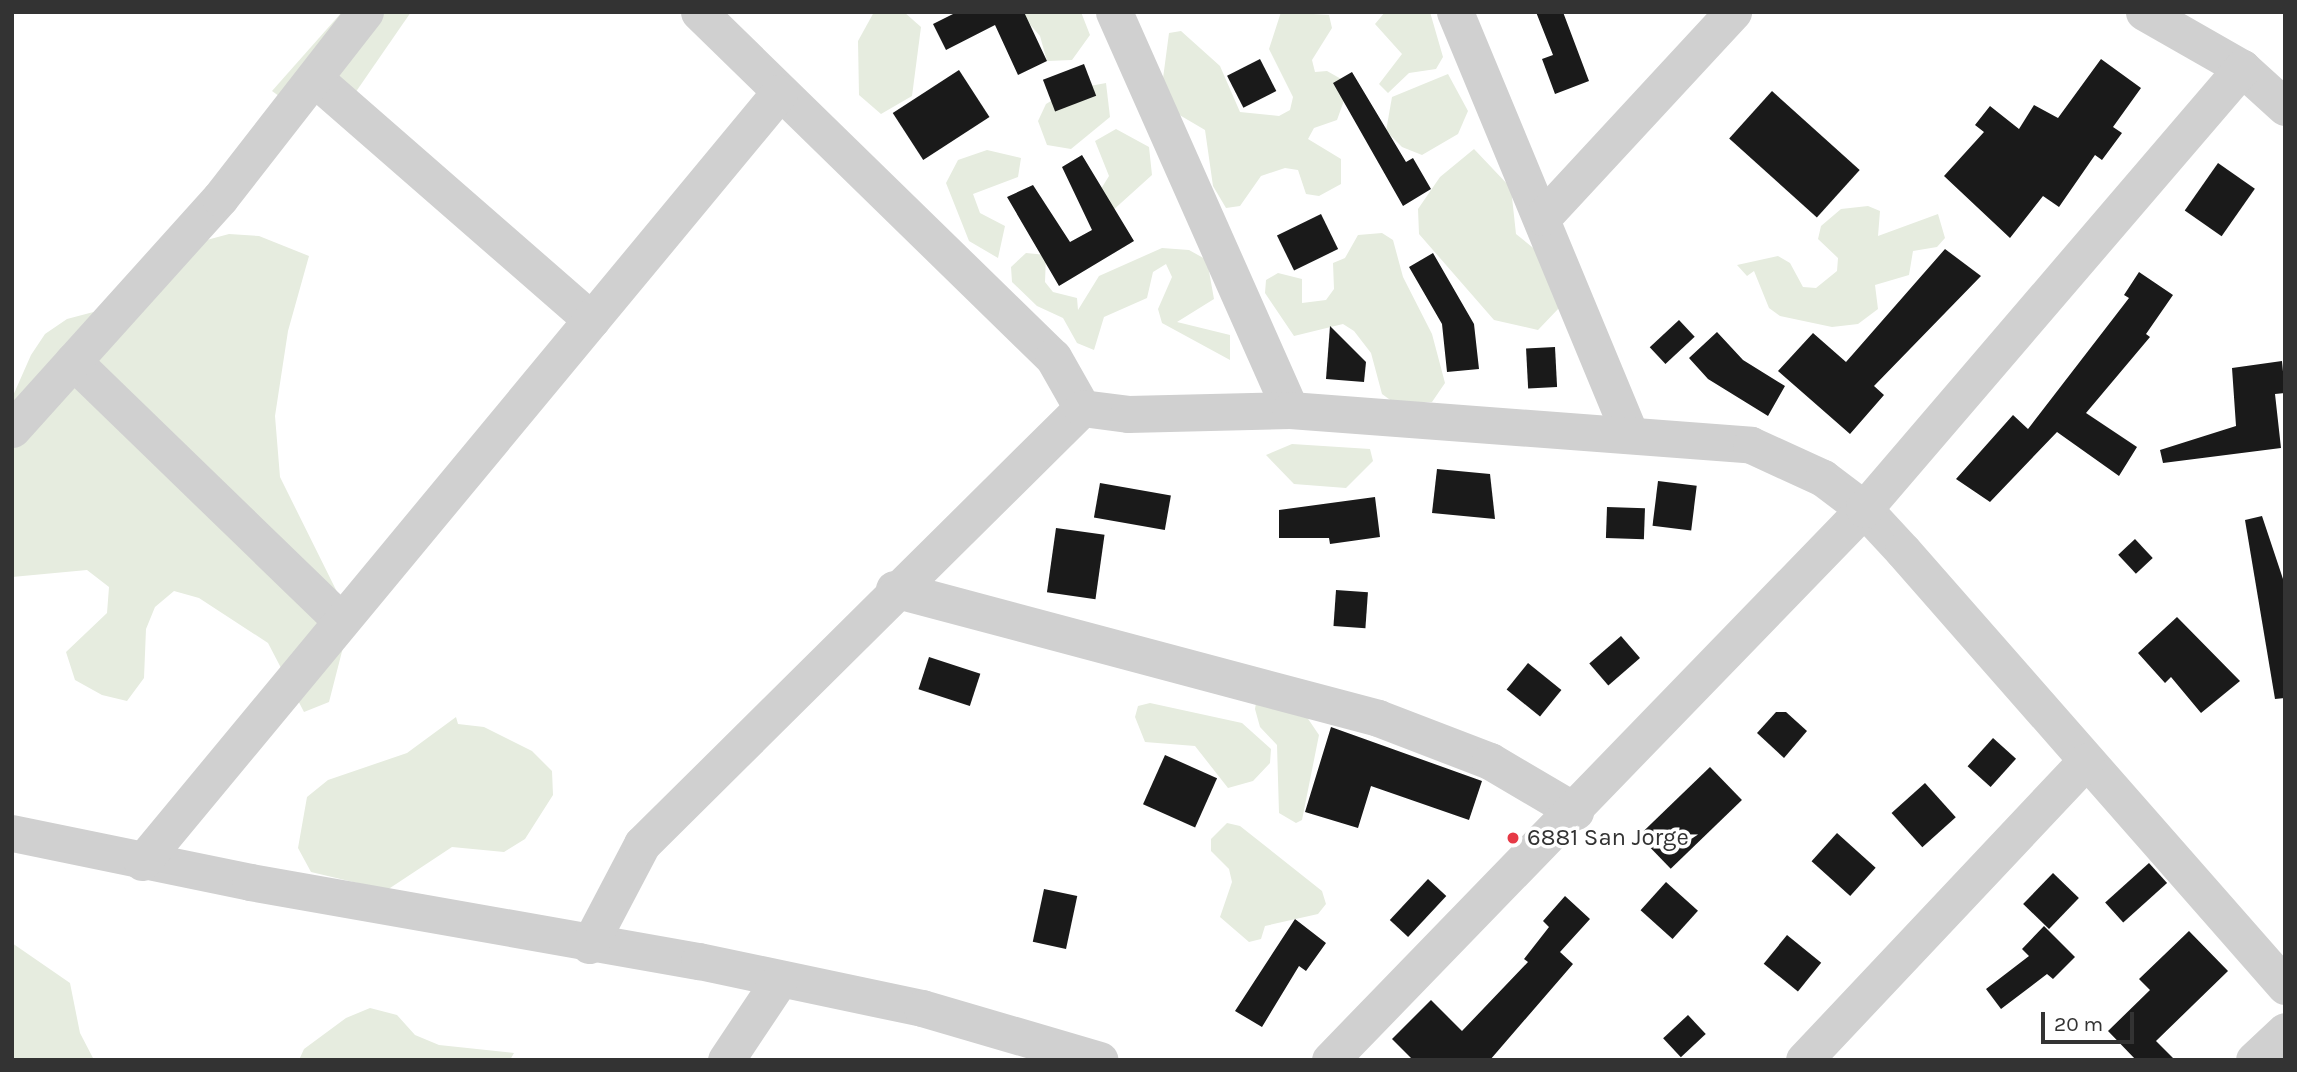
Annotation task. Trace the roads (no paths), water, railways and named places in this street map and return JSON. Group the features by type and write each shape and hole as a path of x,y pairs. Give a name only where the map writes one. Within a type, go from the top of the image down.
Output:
{"street":[{"path":"12,429 220,198 365,12"},
{"path":"699,12 779,93 1053,357 1082,408"},
{"path":"1114,12 1290,410"},
{"path":"1455,12 1543,217 1629,432"},
{"path":"1543,217 1732,12"},
{"path":"2144,12 2242,68 2285,107"},
{"path":"1330,1060 1864,509 2242,68"},
{"path":"314,78 591,320"},
{"path":"142,862 779,93"},
{"path":"73,361 341,621"},
{"path":"1082,408 1128,414 1290,410 1629,432 1751,445 1823,478 1864,509 2285,986"},
{"path":"589,945 642,844 894,589 1082,408"},
{"path":"894,589 1378,718 1490,761 1574,811"},
{"path":"1804,1060 2085,762"},
{"path":"12,833 142,862 780,979 922,1008 1043,1053 1100,1060"},
{"path":"726,1060 780,979"},
{"path":"2254,1060 2285,1031"}],"place":[{"name":"6881 San Jorge","path":"1513,838"}]}
